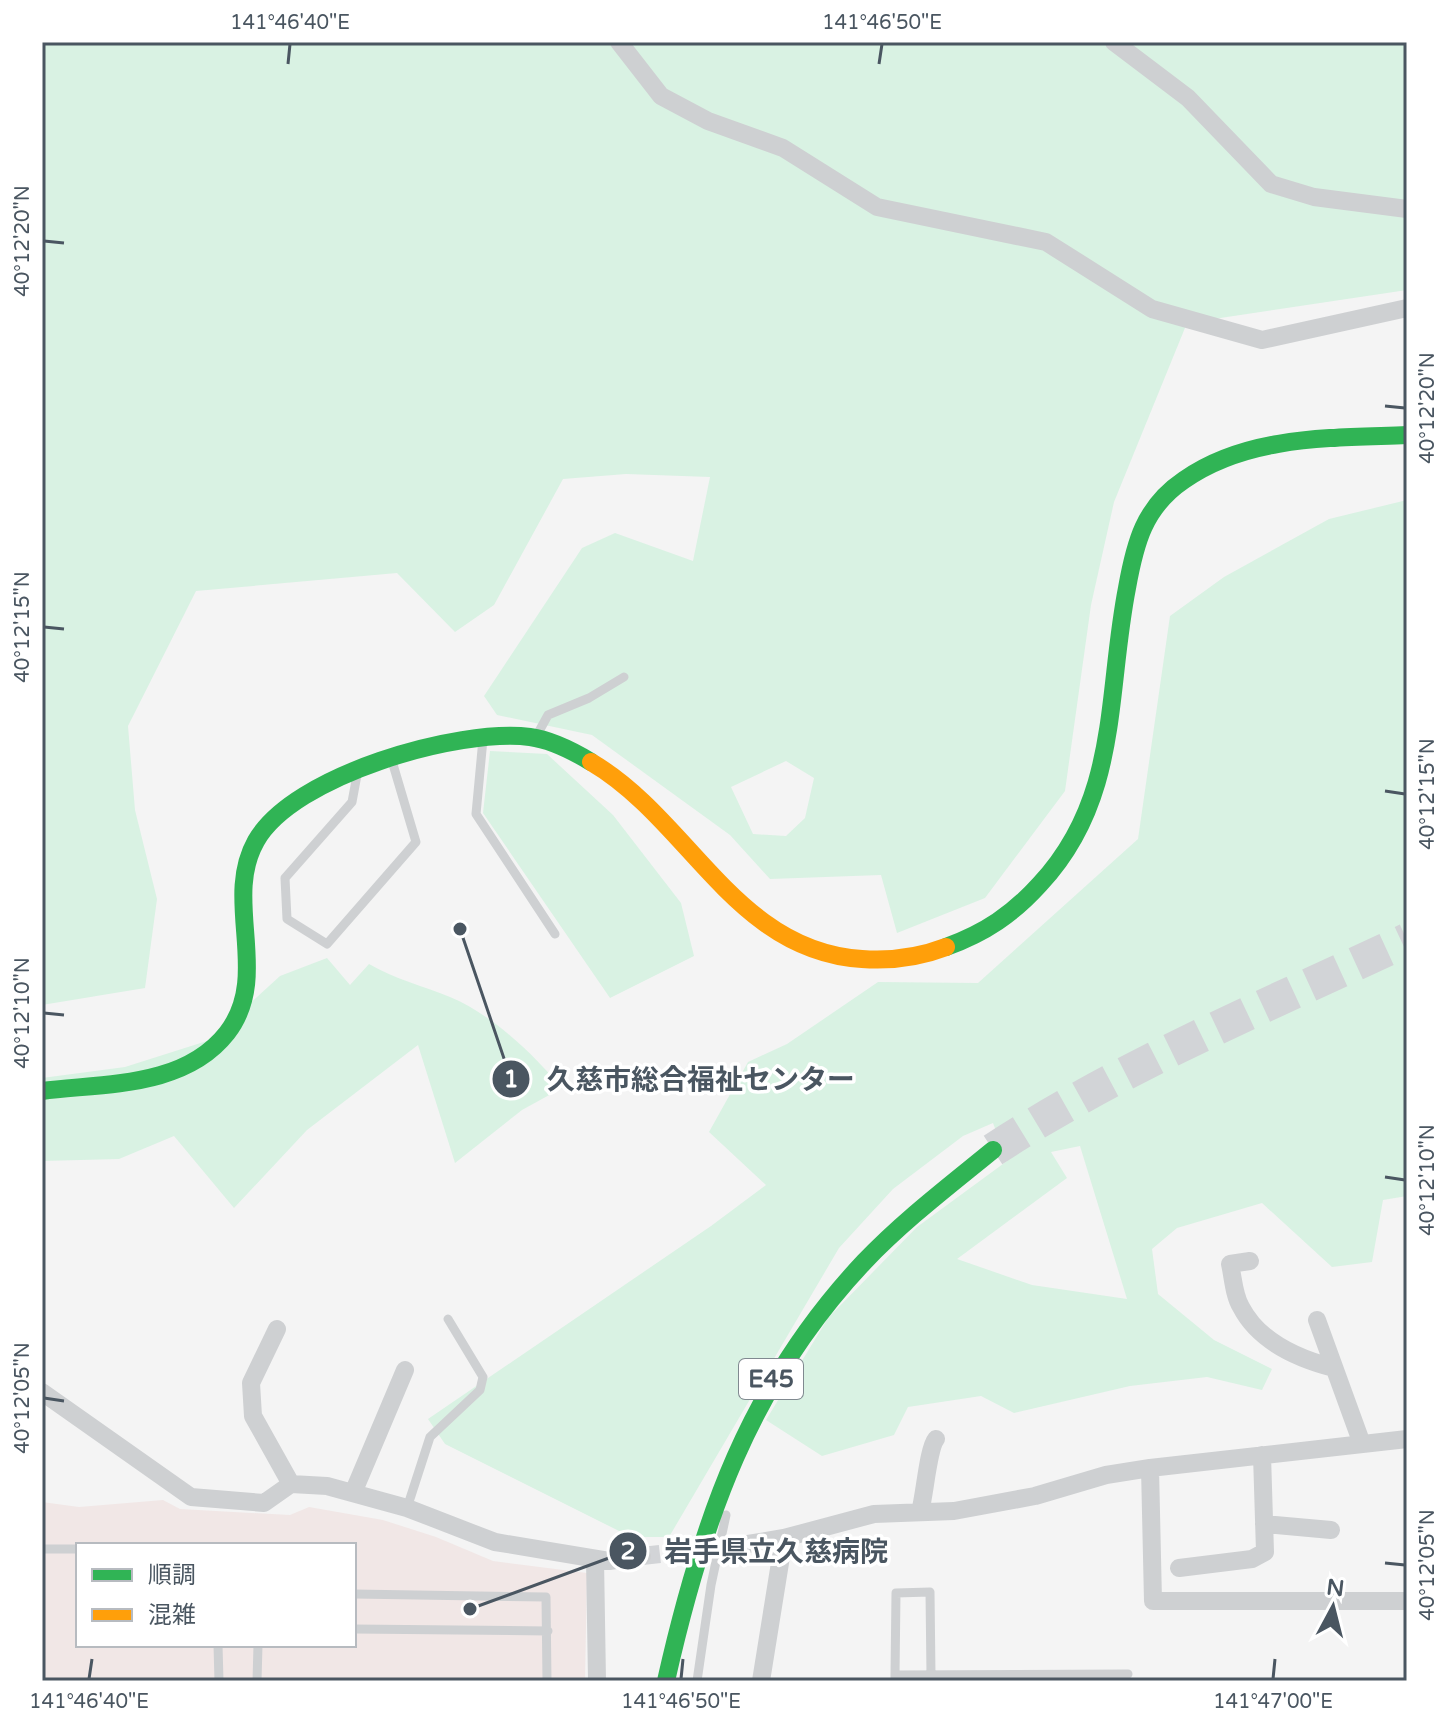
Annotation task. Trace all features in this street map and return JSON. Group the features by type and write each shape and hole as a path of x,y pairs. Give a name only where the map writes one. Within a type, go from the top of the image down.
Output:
{"main road":[{"path":"42,1091 153,1075 191,1065 218,1043 240,1018 249,985 250,943 244,897 247,864 257,838 284,807 358,769 484,736 536,738 588,757 619,779 759,923 797,942 837,957 875,961 901,961 946,950 1004,920 1040,885 1082,828 1100,781 1124,599 1139,531 1166,494 1195,473 1286,441 1407,435"},
{"name":"E45","path":"666,1681 681,1601 703,1523 760,1396 834,1293 881,1242 928,1198 993,1150"}],"street":[{"path":"619,42 661,96 708,121 783,148 877,207 1046,242 1152,309 1262,340 1407,308"},
{"path":"1114,42 1188,98 1271,184 1314,197 1407,209"},
{"path":"1250,1261 1230,1264 1240,1307 1258,1329 1295,1358 1334,1368"},
{"path":"1317,1320 1362,1444"},
{"path":"277,1329 251,1383 253,1416 291,1484"},
{"path":"353,1493 405,1370"},
{"path":"42,1392 191,1497 264,1503 291,1484 327,1486 407,1508 495,1542 609,1561 642,1556"},
{"path":"920,1512 929,1480 930,1448 936,1439"},
{"path":"729,1547 784,1538 874,1514 954,1511 1035,1496 1106,1475 1407,1439"},
{"path":"1179,1568 1252,1559 1265,1552 1262,1455"},
{"path":"1150,1468 1153,1601 1407,1601"},
{"path":"1264,1524 1331,1530"},
{"path":"761,1681 784,1538"},
{"path":"595,1559 597,1681"}],"lane":[{"path":"536,738 548,715 589,698 624,677"},
{"path":"484,736 476,814 555,934"},
{"path":"358,769 352,802 285,878 287,919 327,944 416,842 391,758"},
{"path":"407,1508 430,1437 480,1390 483,1377 448,1319"},
{"path":"697,1681 711,1585 731,1490 760,1396"},
{"path":"42,1549 76,1549"},
{"path":"931,1675 930,1592 896,1593 895,1678 1128,1674"},
{"path":"356,1594 546,1597 547,1681"},
{"path":"356,1629 548,1631"},
{"path":"218,1647 219,1681"},
{"path":"257,1681 258,1647"}],"shaded area":[{"path":"163,1500 180,1509 290,1515 309,1507 383,1520 436,1537 493,1561 587,1573 585,1681 42,1681 42,1502 79,1507"}],"green space":[{"path":"42,42 1407,42 1407,290 1187,323 1114,502 1091,605 1065,791 985,898 897,933 881,875 770,879 730,835 592,735 497,715 484,696 582,548 615,533 693,561 710,477 626,474 563,479 494,605 455,632 397,573 196,591 128,726 135,810 157,899 145,988 42,1005","holes":["786,761 814,778 805,818 786,836 753,834 731,787"]},
{"path":"1407,500 1407,1196 1383,1200 1372,1262 1332,1267 1262,1203 1177,1228 1152,1249 1158,1294 1214,1340 1272,1369 1262,1390 1207,1377 1130,1386 1014,1413 981,1396 908,1407 894,1435 822,1456 766,1420 828,1318 917,1227 1007,1161 993,1123 963,1136 893,1189 839,1248 669,1537 631,1537 445,1444 428,1419 711,1226 766,1185 709,1132 748,1062 787,1044 878,982 978,983 1138,839 1170,616 1224,577 1329,519","holes":["1080,1146 1127,1299 1032,1285 957,1259 1067,1178 1051,1152"]},
{"path":"490,751 547,754 613,815 681,903 694,956 610,998 483,813"},
{"path":"327,958 350,985 369,964 466,1005 511,1036 562,1088 522,1110 455,1163 418,1045 307,1130 234,1208 174,1136 119,1159 42,1161 42,1078 125,1067 210,1040 280,976"}],"tunnel":[{"path":"993,1150 1144,1064 1407,940"},
{"path":"642,1556 703,1549"}],"traffic: fast":[{"path":"946,947 986,929 1030,895 1066,851 1084,817 1106,744 1134,556 1150,514 1159,502 1184,480 1235,454 1292,442 1407,435"},
{"path":"42,1091 116,1084 166,1073 189,1064 209,1051 227,1033 240,1011 246,987 243,888 247,864 256,841 275,817 304,796 380,761 462,740 530,737 562,746 591,762"},
{"path":"666,1681 680,1622 714,1510 760,1406 790,1356 824,1308 864,1262 910,1218 993,1150"}],"traffic: slow":[{"path":"591,762 626,787 716,879 780,933 818,951 862,959 905,958 946,947"}],"place":[{"name":"久慈市総合福祉センター","path":"460,929"},
{"name":"岩手県立久慈病院","path":"470,1609"}]}
